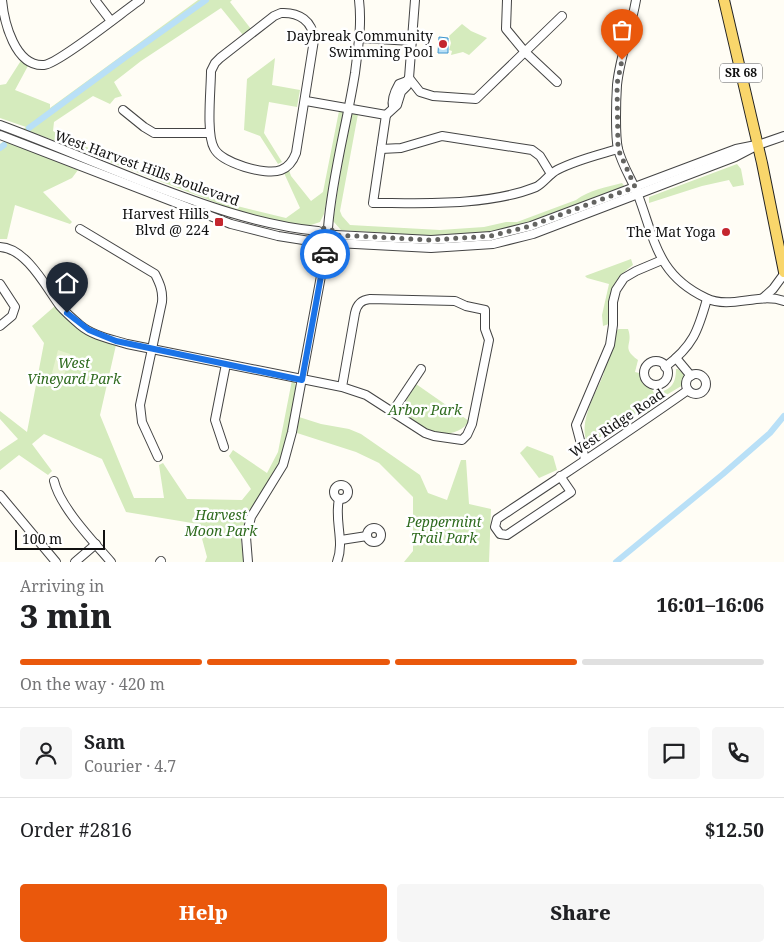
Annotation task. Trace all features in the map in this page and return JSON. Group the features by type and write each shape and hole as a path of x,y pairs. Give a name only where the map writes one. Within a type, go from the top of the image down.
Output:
{"main road":[{"name":"SR 68","path":"724,0 758,145 784,273"}],"street":[{"path":"2,0 3,22 21,55 33,64 39,65 50,64 140,0"},
{"path":"95,0 111,21"},
{"path":"328,228 329,209 349,109 360,38 359,0"},
{"path":"415,0 407,86 401,92 397,105 386,114 373,203 455,202 504,196 538,186 551,174 574,162 618,149"},
{"path":"507,0 506,29 525,52 557,82"},
{"path":"636,0 617,84 618,149 662,260 677,280 707,298 732,303 763,298 784,301"},
{"path":"282,13 301,16 314,32 306,102 296,154 290,164 282,170 269,172 259,170 224,159 215,151 210,133 211,71 217,60 274,16 282,13"},
{"path":"408,80 420,92 433,96 476,99 562,16"},
{"path":"360,38 412,41"},
{"path":"306,102 386,114"},
{"path":"123,110 154,133 210,133"},
{"name":"West Harvest Hills Boulevard","path":"0,125 195,202 250,218 318,232"},
{"name":"West Harvest Hills Boulevard","path":"0,135 231,224 278,236 316,242"},
{"path":"381,148 401,148 442,136 462,138 532,150 540,156 551,174"},
{"path":"336,239 431,248 493,244 533,234 736,149 758,145 784,136"},
{"path":"322,228 328,228 334,231 336,239 330,249 326,249 318,246 316,235 322,228"},
{"path":"80,229 155,274 163,293 140,405 142,422 158,457"},
{"path":"2,248 20,255 61,307 81,326 106,338 342,388 366,395 425,433 462,440 467,436 474,416 489,340 485,329 485,310 466,306 454,300 370,299 362,301 356,309 342,388"},
{"path":"248,562 246,537 251,517 283,465 292,432 326,249"},
{"path":"585,459 576,425 610,345 613,325 613,302 616,290 624,278 662,260"},
{"path":"763,298 784,273"},
{"path":"0,284 15,307 12,316 0,326"},
{"name":"West Ridge Road","path":"665,367 676,358 696,333 707,298"},
{"name":"West Ridge Road","path":"560,476 571,492 507,535 500,534 495,527 497,519 560,476 585,459 688,390 699,394 705,389 706,382 702,375 694,374 690,376 676,358"},
{"path":"224,448 215,420 226,364"},
{"path":"393,411 421,369"},
{"path":"688,390 686,382 690,376"},
{"path":"54,480 60,498 111,562"},
{"path":"0,495 56,562"},
{"path":"337,562 340,554 341,540 337,525 339,499"},
{"path":"341,540 367,536"},
{"path":"75,562 96,544"}],"green space":[{"path":"198,0 232,0 230,2 251,29 243,35 221,8 141,61 114,82 122,96 115,98 110,104 93,96 54,122 53,131 112,159 153,175 157,173 199,189 201,193 241,207 286,218 300,208 284,173 289,170 291,176 311,201 323,192 339,111 344,111 324,214 320,222 308,226 235,210 37,134 20,147 78,170 72,178 43,192 72,222 70,224 15,205 7,239 0,239 0,144 26,127 0,118 0,85 6,84 22,59 29,64 15,90 50,104 50,108"},
{"path":"462,24 471,31 487,38 469,55 463,52 451,55 449,36"},
{"path":"275,58 272,85 300,90 297,107 269,102 264,133 282,162 278,164 260,136 244,130 247,79"},
{"path":"358,114 340,211 350,225 440,230 484,227 506,222 517,222 576,200 592,191 622,183 625,187 524,225 491,233 443,237 341,230 333,221 349,116"},
{"path":"737,164 741,169 744,185 733,187 729,180 702,186 649,203 649,197"},
{"path":"631,259 633,265 614,284 609,305 609,324 603,326 602,315 609,284 585,276"},
{"name":"West Vineyard Park","path":"55,306 68,320 82,330 98,339 116,345 100,415 134,498 164,498 159,465 163,463 187,499 242,500 251,489 229,456 233,450 267,473 278,452 292,380 294,381 296,386 285,449 272,477 246,516 241,541 244,562 205,562 207,557 198,524 126,512 102,459 44,434 32,444 52,471 48,475 19,455 0,470 0,451 18,439 0,419 0,411 27,432 44,343 32,326"},
{"path":"628,329 629,349 638,360 635,372 643,374 654,393 664,391 671,386 675,379 676,369 684,374 683,385 648,406 652,412 649,414 644,409 588,445 585,436 586,418 604,373 603,371 617,330"},
{"path":"58,350 70,354 64,376 52,373"},
{"name":"Arbor Park","path":"416,384 469,421 466,425 450,433 432,432 401,413 401,409"},
{"name":"Peppermint Trail Park","path":"299,417 321,424 349,429 361,434 420,475 428,493 447,500 461,460 466,460 469,504 491,509 489,562 404,562 413,551 413,497 379,463 356,452 297,433"},
{"path":"527,446 553,456 557,470 539,478 520,453"}],"water":[{"name":"Daybreak Community Swimming Pool","path":"439,37 448,38 448,53 438,53"}],"waterway":[{"path":"29,128 206,0"},
{"path":"0,148 4,145"},
{"path":"616,562 723,474 770,433 784,416"}],"way so far":[{"path":"325,254 326,249 318,246 315,238 322,228 331,229 336,235 431,240 456,240 491,236 530,226 635,187 618,149 617,84 622,60"}],"place":[{"name":"Daybreak Community Swimming Pool","path":"443,44"},
{"name":"Harvest Hills Blvd @ 224","path":"219,222"},
{"name":"The Mat Yoga","path":"726,232"}],"route":[{"path":"67,313 81,326 97,335 116,341 302,380 325,254"}],"park label":[{"name":"Harvest Moon Park","path":"221,524"}]}
